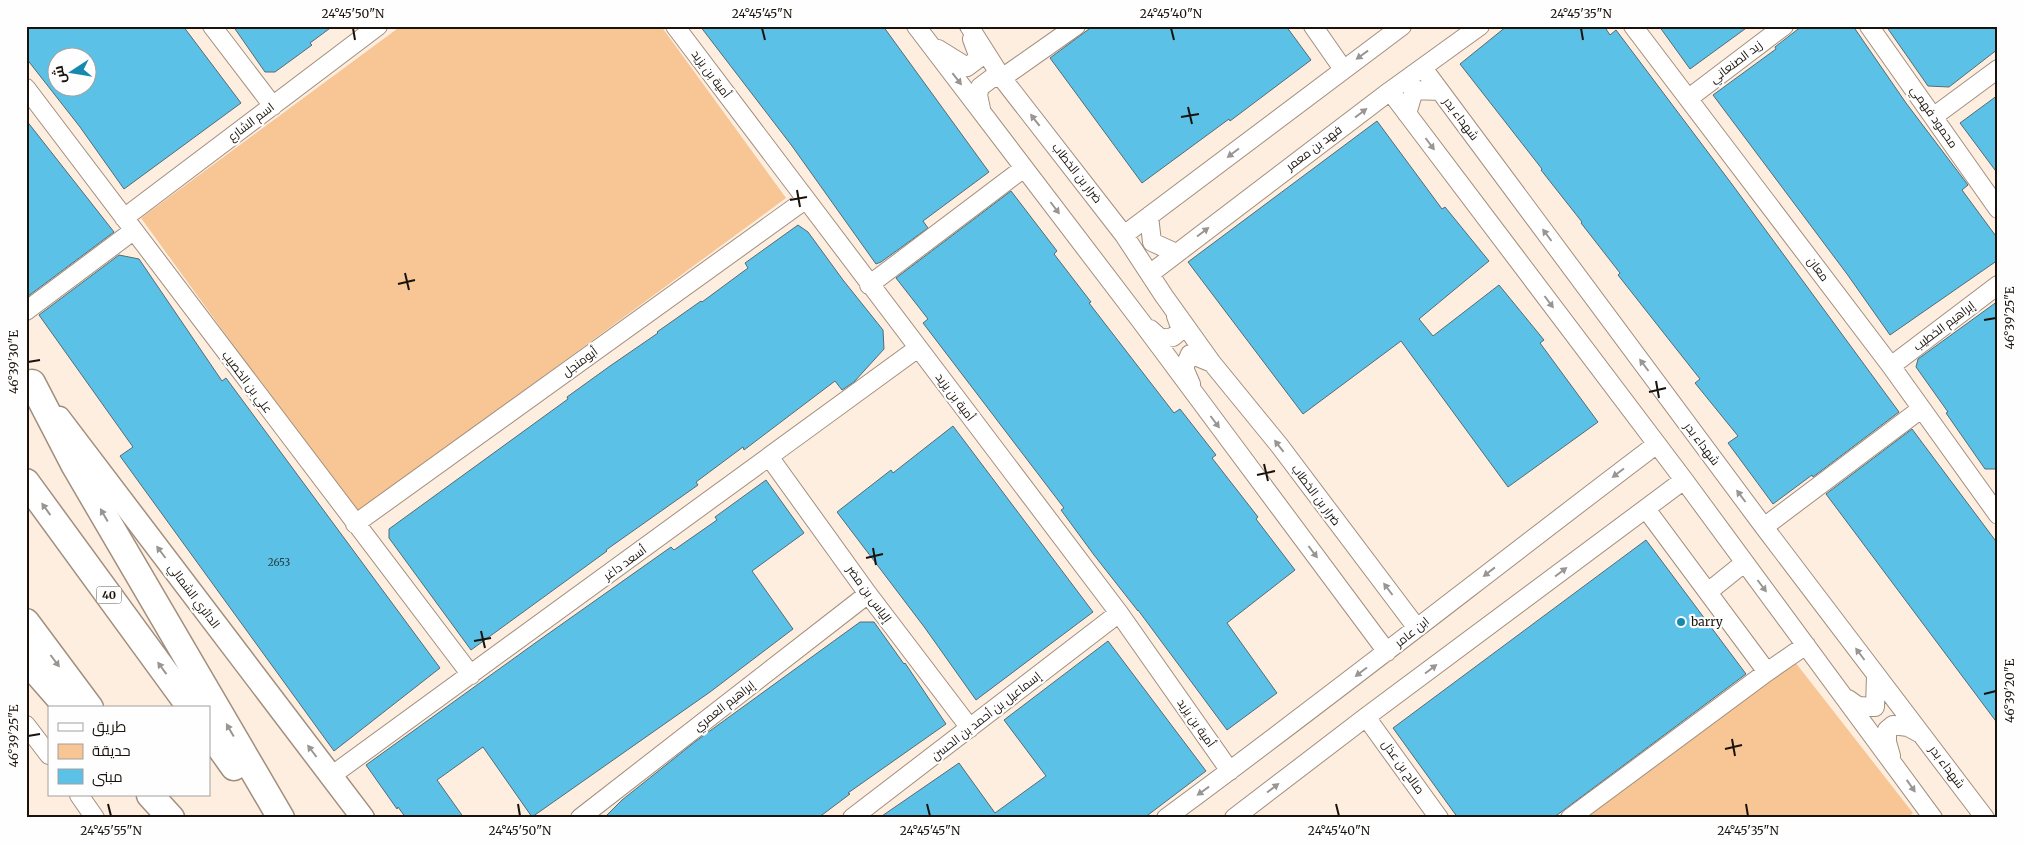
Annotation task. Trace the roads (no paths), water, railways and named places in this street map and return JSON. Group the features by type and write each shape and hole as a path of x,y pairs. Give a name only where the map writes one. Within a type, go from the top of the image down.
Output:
{"highway":[{"path":"29,379 75,466 281,818"},
{"name":"40","path":"26,482 190,706"},
{"path":"26,622 89,706"},
{"path":"26,660 66,706"},
{"path":"210,733 272,818"},
{"path":"151,796 171,818"},
{"path":"156,796 171,818"}],"main road":[{"name":"الدائري الشمالي","path":"29,379 362,818"}],"street":[{"path":"212,26 273,106"},
{"name":"اسم الشارع","path":"26,311 273,106 378,26"},
{"name":"أمية بن يزيد","path":"675,26 1119,613 1230,772"},
{"name":"ضرار بن الخطاب","path":"916,26 1140,320 1387,652"},
{"name":"ضرار بن الخطاب","path":"931,46 948,54 967,67 979,58 968,26"},
{"name":"ضرار بن الخطاب","path":"968,26 1002,78 1124,235 1151,273 1179,321 1181,330 1178,335 1161,339 1140,320"},
{"path":"981,110 978,95 980,87 992,78 1002,78 1076,26"},
{"path":"1313,26 1344,69"},
{"path":"1124,235 1402,26"},
{"name":"فهد بن معمر","path":"1151,273 1390,91 1480,26"},
{"name":"معان","path":"1633,26 1995,505"},
{"name":"زيد الصنعاني","path":"1689,98 1784,26"},
{"name":"محمود فهمي","path":"1869,26 1998,209"},
{"name":"شهداء بدر","path":"1423,68 1764,527 1985,818"},
{"path":"1933,117 1998,69"},
{"name":"علي بن الخصيب","path":"26,88 470,675"},
{"path":"1407,114 1414,90 1440,91"},
{"path":"1390,91 1684,480 1933,818"},
{"path":"869,284 1024,168"},
{"name":"أبومنجل","path":"355,524 805,200"},
{"path":"1149,216 1152,242 1176,253"},
{"name":"إبراهيم الخطيب","path":"1891,366 1998,286"},
{"name":"ضرار بن الخطاب","path":"1164,296 1212,363 1279,445 1417,628"},
{"name":"أسعد داغر","path":"331,776 770,458 918,348"},
{"name":"ضرار بن الخطاب","path":"1194,393 1184,368 1190,354 1212,363"},
{"path":"1764,527 1921,409"},
{"name":"ابن عامر","path":"1172,815 1657,444"},
{"name":"إلياس بن مضر","path":"770,458 868,594 970,728"},
{"path":"1234,818 1684,480"},
{"path":"1646,509 1767,672"},
{"path":"1708,592 1744,563"},
{"name":"إبراهيم العمري","path":"580,818 868,594"},
{"name":"إسماعيل بن أحمد بن الحسن","path":"852,818 1119,613"},
{"path":"1570,818 1806,645"},
{"path":"1845,698 1858,706 1875,707 1876,676"},
{"name":"صالح بن عذل","path":"1366,717 1440,818"},
{"path":"26,725 48,754"},
{"path":"1892,760 1887,742 1887,730 1893,725 1908,727 1921,734"},
{"path":"79,796 95,818"}],"place":[{"name":"barry","path":"1681,622"}]}
